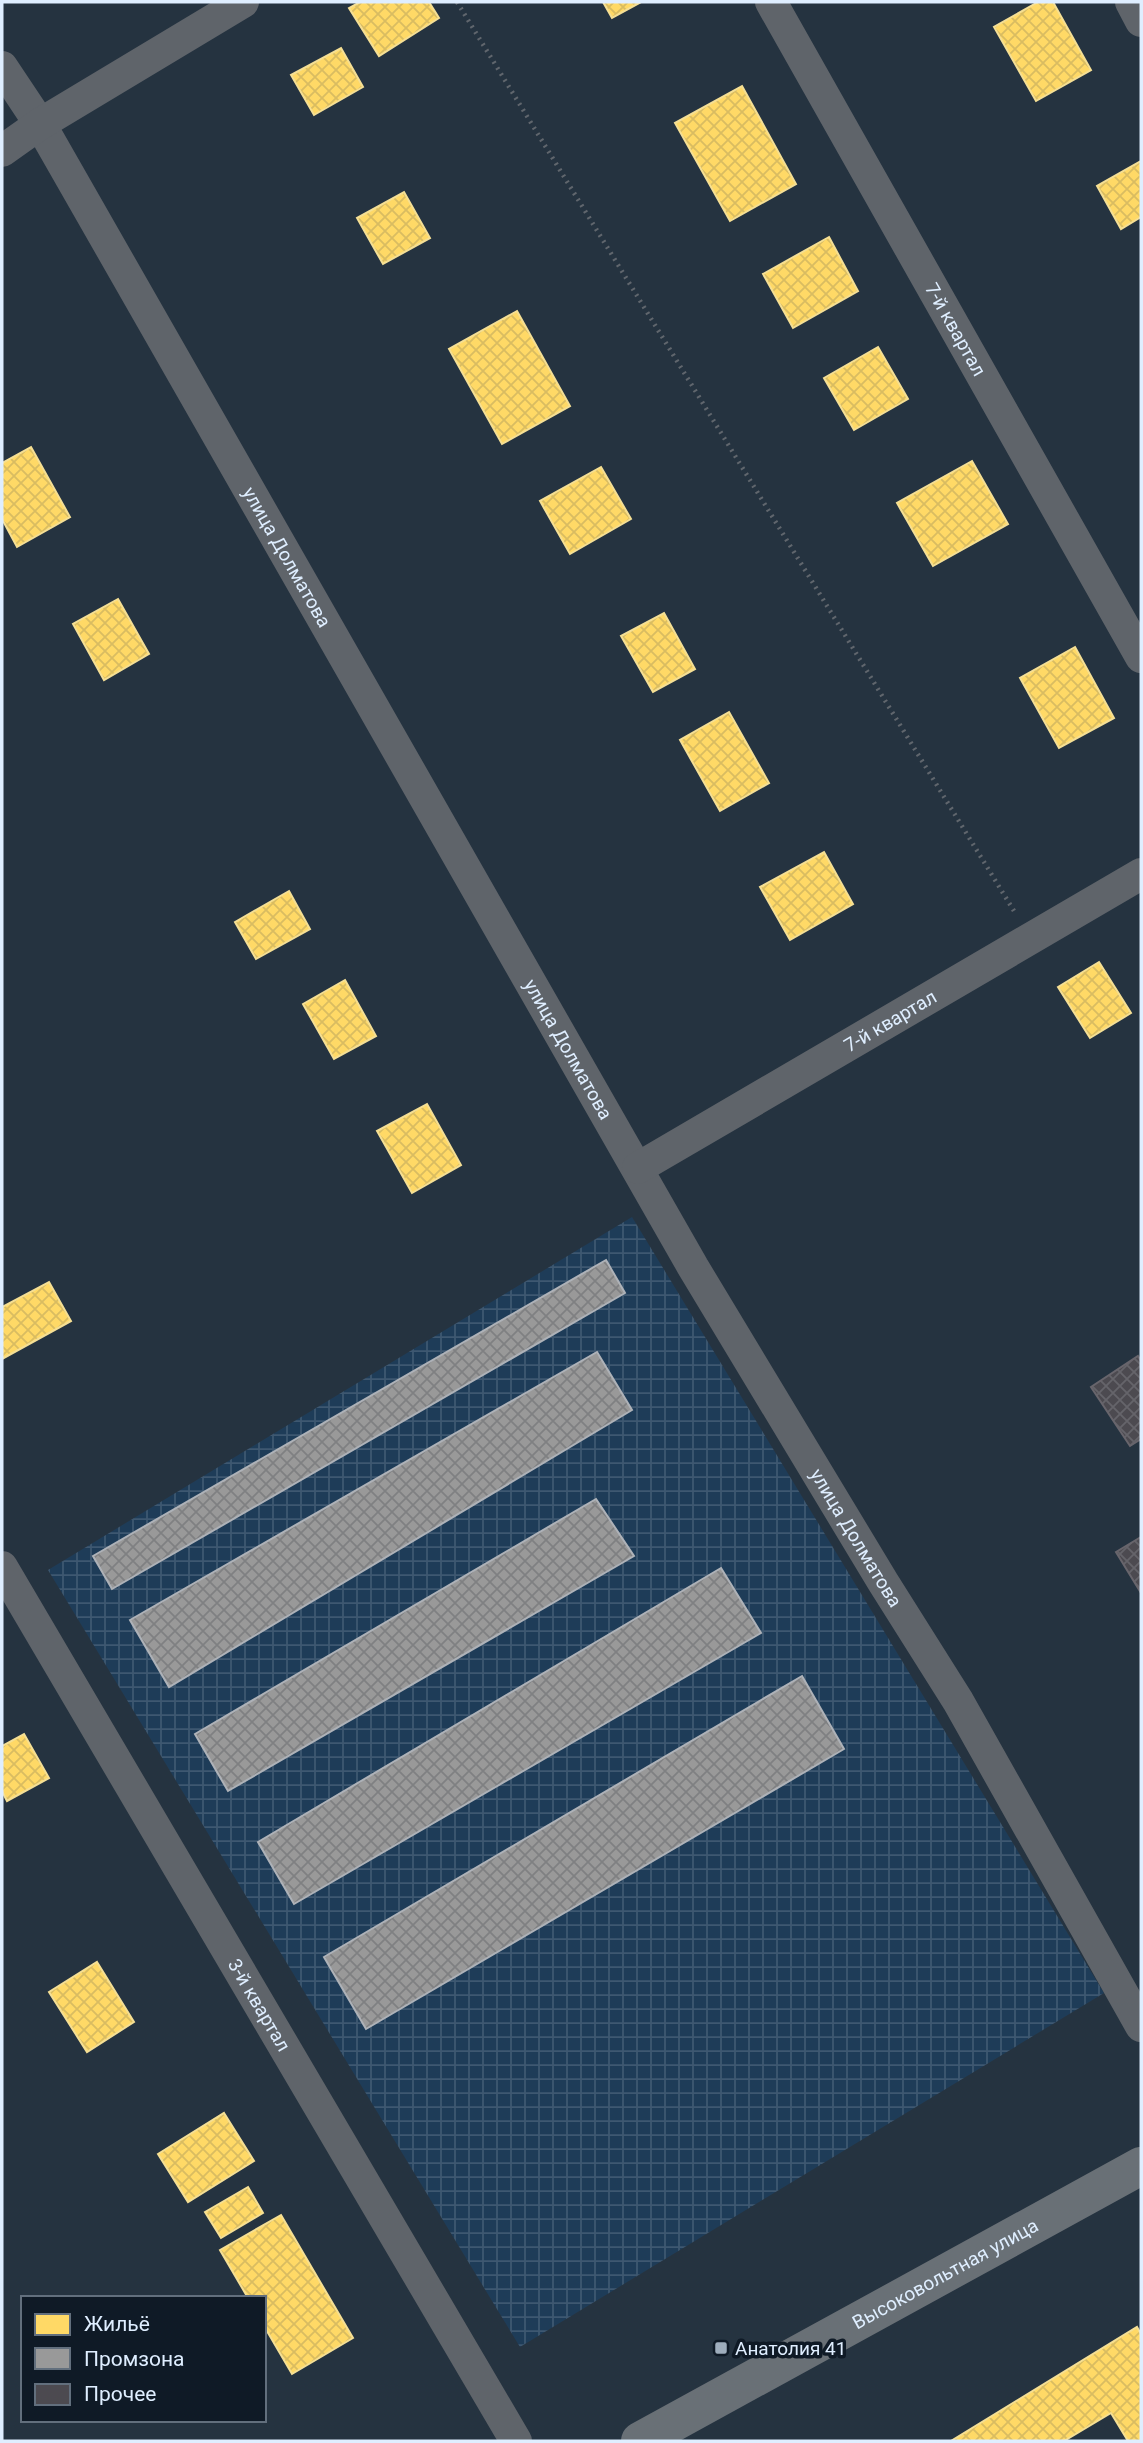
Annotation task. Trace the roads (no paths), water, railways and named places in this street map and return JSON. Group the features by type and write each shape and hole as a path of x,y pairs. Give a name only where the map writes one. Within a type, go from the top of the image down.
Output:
{"street":[{"path":"2,151 40,124 243,2"},
{"name":"7-й квартал","path":"771,2 1141,657"},
{"path":"1131,2 1141,21"},
{"name":"улица Долматова","path":"2,67 40,124 693,1267 958,1702 1141,2026"},
{"name":"7-й квартал","path":"638,1168 1141,874"},
{"name":"3-й квартал","path":"2,1567 516,2441"},
{"name":"Высоковольтная улица","path":"640,2441 1141,2165"}],"place":[{"name":"Анатолия 41","path":"721,2348"}]}
